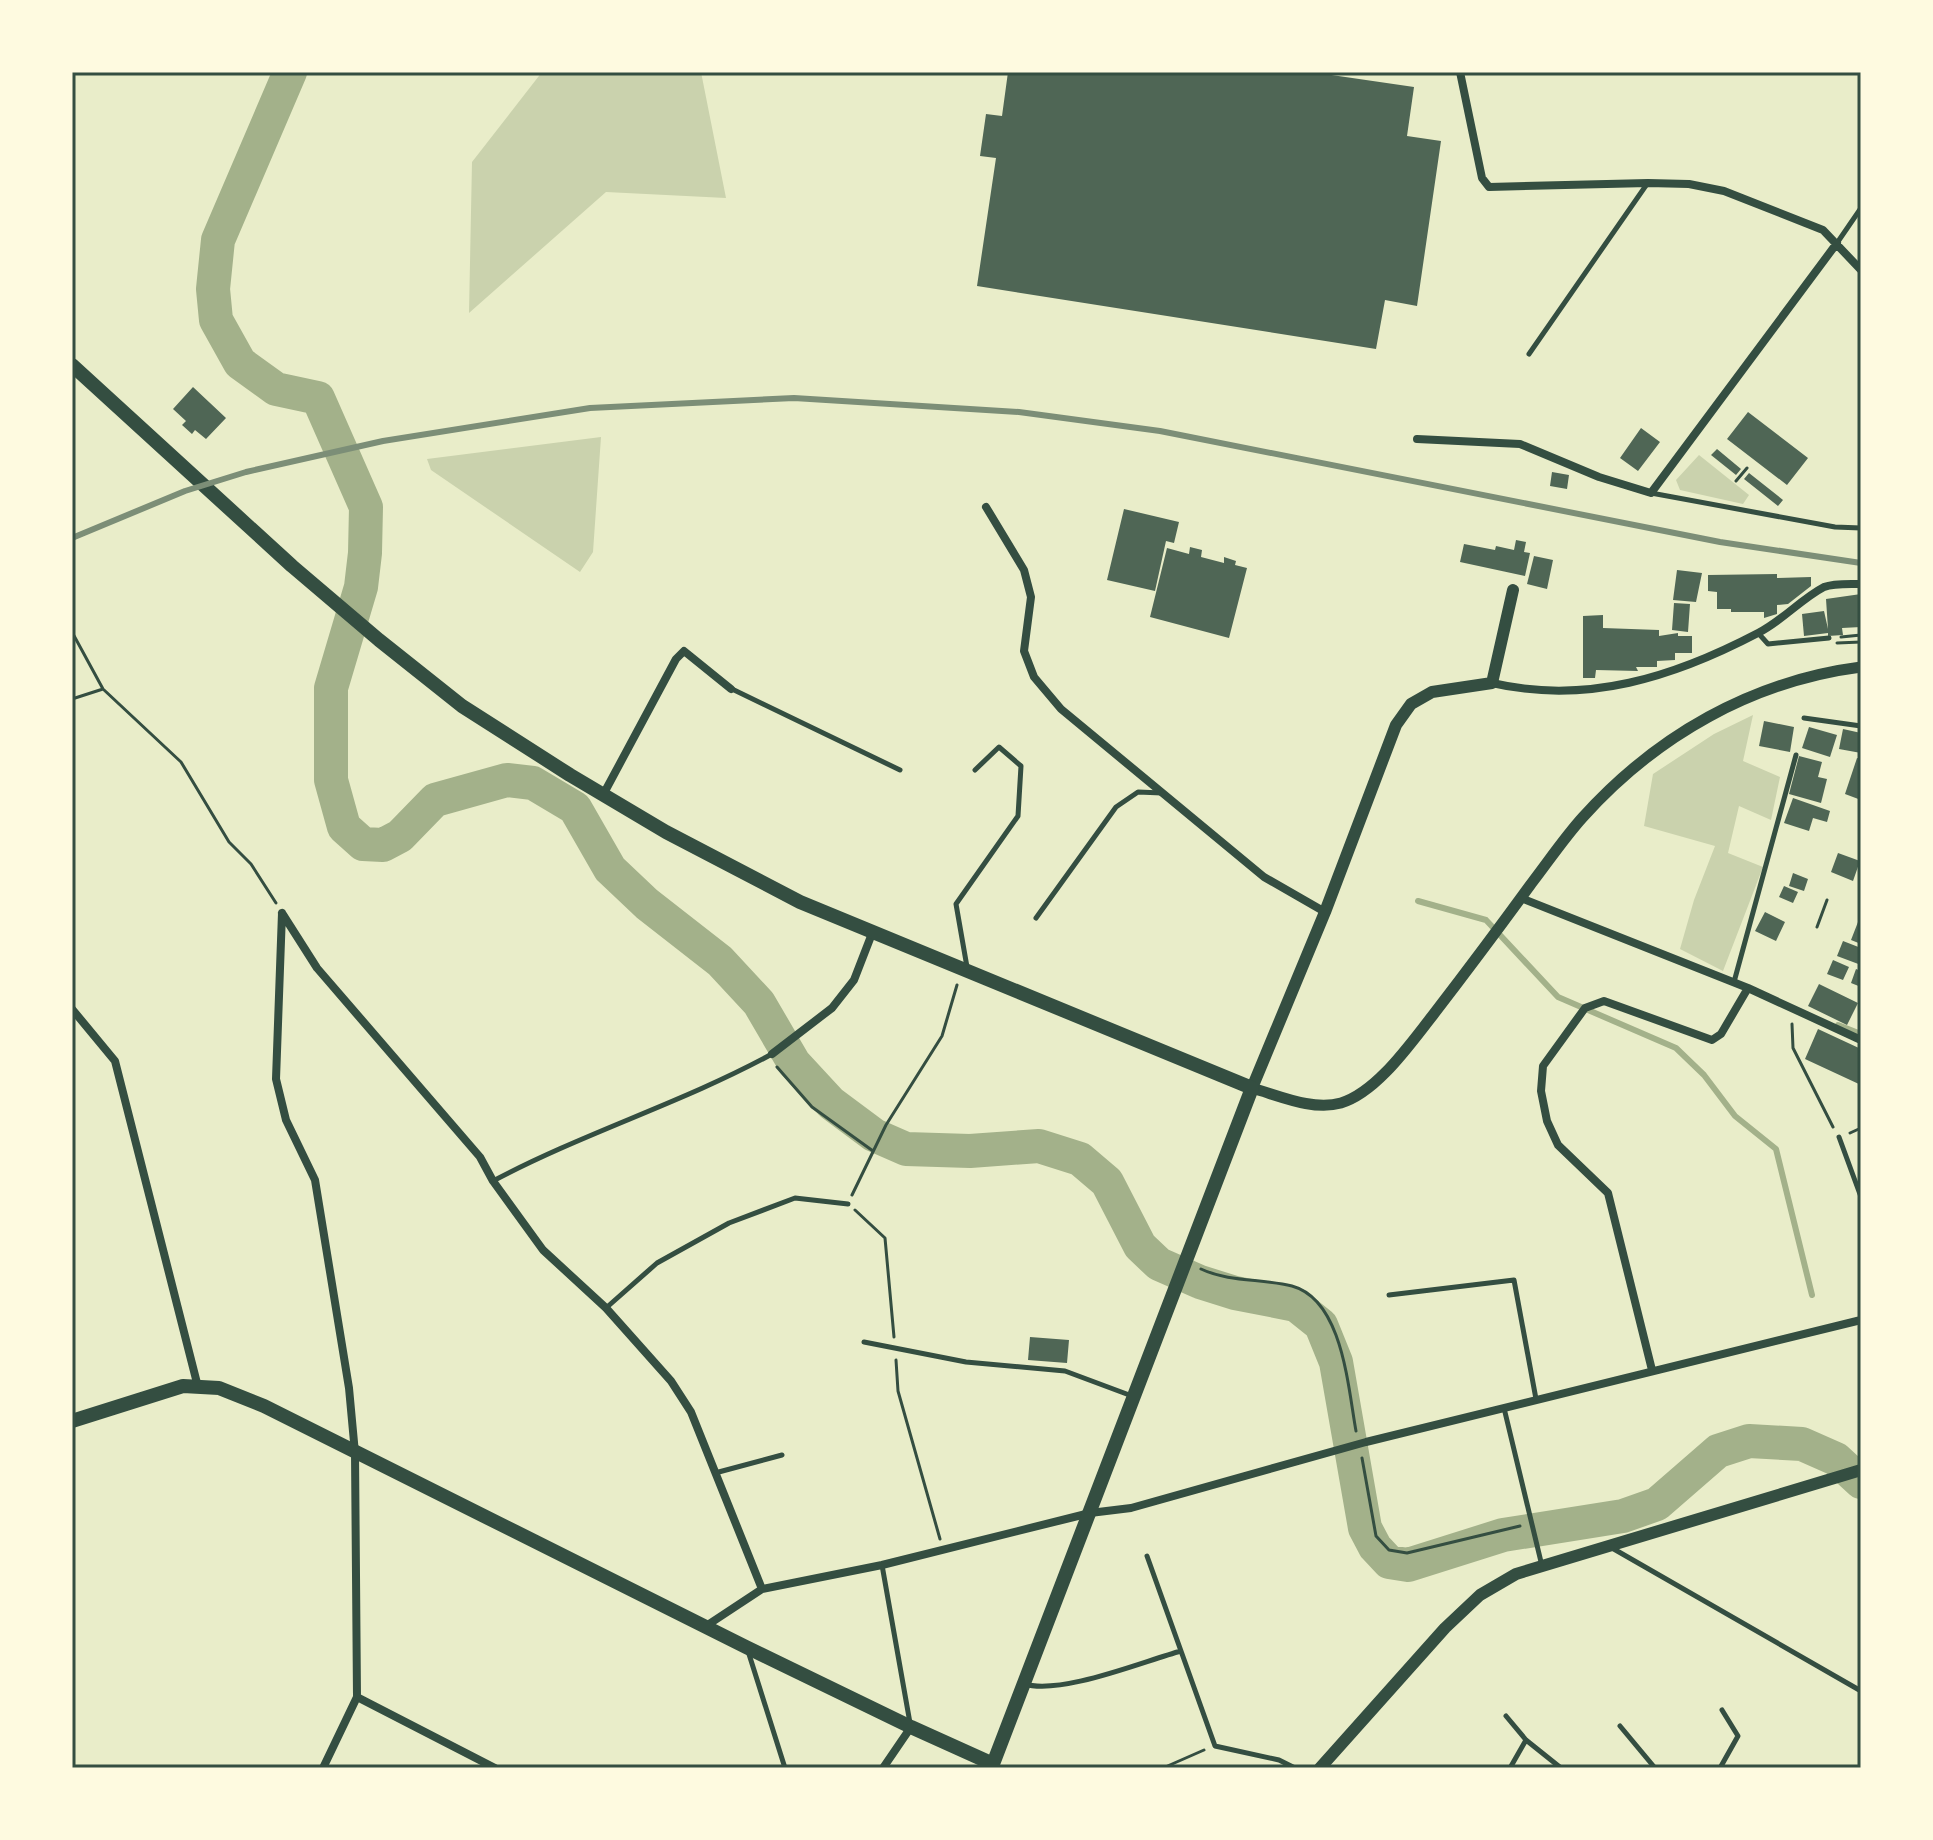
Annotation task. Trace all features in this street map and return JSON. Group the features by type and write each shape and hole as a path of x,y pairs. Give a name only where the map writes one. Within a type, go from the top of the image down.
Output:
{"main road":[{"path":"72,365 320,591 379,640 462,706 603,795 666,832 800,902 1252,1088"},
{"path":"72,1421 183,1386 219,1388 264,1406 746,1647 995,1767 1185,1262 1396,725 1411,704 1432,692 1492,683 1513,590"},
{"path":"1320,1768 1445,1628 1480,1595 1516,1574 1861,1470"}],"street":[{"path":"1460,72 1482,178 1489,187 1648,183 1689,184 1724,191 1823,230 1861,270"},
{"path":"1417,439 1520,444 1599,477 1651,493 1837,243"},
{"path":"986,507 1024,570 1031,597 1024,651 1034,677 1061,709 1264,877 1325,912"},
{"path":"1492,683 1520,690 1581,692 1619,687 1663,675 1758,633 1827,586 1861,584"},
{"path":"603,795 676,659 684,651 731,689"},
{"path":"1252,1088 1323,1106 1356,1096 1378,1079 1417,1035 1586,814 1638,764 1681,732 1754,694 1813,675 1861,667"},
{"path":"1521,898 1734,982 1861,1040"},
{"path":"282,913 317,968 480,1157 493,1181 543,1250 606,1308 678,1391 691,1412 762,1589"},
{"path":"282,913 276,1079 286,1120 315,1180 349,1388 355,1453 357,1697 323,1768"},
{"path":"771,1054 832,1008 854,980 873,931"},
{"path":"1652,1370 1608,1193 1558,1145 1547,1121 1541,1091 1543,1066 1585,1008 1604,1001 1712,1040 1721,1034 1748,988"},
{"path":"72,1009 115,1061 198,1387"},
{"path":"706,1626 762,1589 882,1565 1090,1513 1131,1508 1337,1450 1861,1320"},
{"path":"357,1697 495,1768"},
{"path":"883,1768 911,1727"}],"lane":[{"path":"1529,354 1648,183"},
{"path":"1837,243 1861,208"},
{"path":"1651,493 1835,527 1861,528"},
{"path":"1758,633 1768,644 1829,638"},
{"path":"731,689 900,770"},
{"path":"1804,718 1861,726"},
{"path":"964,971 956,904 1018,816 1021,766 999,747 975,770"},
{"path":"1734,982 1796,755"},
{"path":"1036,918 1116,807 1138,792 1164,794"},
{"path":"493,1181 771,1054"},
{"path":"1839,1137 1861,1197"},
{"path":"606,1308 657,1263 729,1223 795,1198 848,1204"},
{"path":"1389,1295 1514,1280 1536,1399"},
{"path":"864,1342 966,1362 1065,1371 1135,1397"},
{"path":"1504,1407 1541,1565"},
{"path":"714,1473 782,1455"},
{"path":"1608,1546 1861,1691"},
{"path":"1147,1556 1215,1746 1279,1760 1295,1768"},
{"path":"882,1565 911,1727"},
{"path":"746,1647 785,1768"},
{"path":"1024,1684 1038,1688 1066,1684 1181,1651"},
{"path":"1720,1768 1738,1736 1722,1710"},
{"path":"1506,1716 1526,1740 1561,1768"},
{"path":"1620,1726 1655,1768"},
{"path":"1510,1768 1526,1740"}],"path":[{"path":"1736,481 1747,468"},
{"path":"72,632 103,689 181,762 229,842 251,864 282,913"},
{"path":"1861,635 1829,638 1832,643 1861,642"},
{"path":"72,699 103,689"},
{"path":"1817,927 1827,900"},
{"path":"943,1550 898,1391 885,1238 848,1204 886,1125 942,1036 964,971"},
{"path":"1791,1017 1793,1048 1839,1137"},
{"path":"771,1054 781,1074 812,1107 873,1150"},
{"path":"1185,1262 1219,1277 1294,1286 1324,1308 1339,1339 1356,1430"},
{"path":"1363,1444 1376,1536 1389,1550 1407,1553 1532,1524"},
{"path":"1163,1768 1215,1746"}],"green space":[{"path":"542,72 701,72 726,198 606,192 469,313 472,162"},
{"path":"601,437 593,552 580,572 431,470 427,459"},
{"path":"1699,455 1749,495 1743,504 1680,490 1676,480"},
{"path":"1753,715 1743,761 1780,777 1771,820 1739,806 1728,853 1763,867 1723,971 1680,949 1694,900 1715,846 1644,826 1653,774 1714,734"}],"building":[{"path":"1008,72 1311,72 1414,87 1407,136 1441,141 1417,306 1385,300 1376,349 977,286 996,158 980,156 986,114 1002,116"},
{"path":"193,387 226,418 206,439 195,430 192,434 182,425 186,421 173,409"},
{"path":"1748,412 1808,458 1787,485 1727,439"},
{"path":"1641,428 1660,442 1638,471 1620,458"},
{"path":"1717,449 1741,469 1736,475 1711,455"},
{"path":"1552,472 1569,475 1567,489 1550,486"},
{"path":"1749,473 1783,500 1778,506 1744,479"},
{"path":"1124,509 1179,522 1174,543 1166,541 1155,591 1107,580"},
{"path":"1516,540 1526,542 1524,552 1530,553 1525,576 1460,562 1464,544 1514,550"},
{"path":"1190,547 1202,550 1201,557 1224,563 1224,557 1236,561 1235,565 1247,568 1229,638 1150,617 1167,548 1189,554"},
{"path":"1534,556 1553,560 1547,589 1527,584"},
{"path":"1677,570 1702,573 1696,602 1673,600"},
{"path":"1777,574 1777,578 1811,577 1811,586 1788,604 1777,605 1777,614 1764,618 1764,612 1717,609 1717,592 1708,591 1708,575"},
{"path":"1861,594 1861,627 1842,628 1843,635 1804,636 1802,614 1824,611 1828,629 1826,599"},
{"path":"1674,603 1690,604 1688,632 1672,630"},
{"path":"1603,615 1603,628 1659,630 1659,636 1678,633 1678,636 1692,636 1692,653 1675,653 1675,660 1657,661 1657,667 1636,667 1638,671 1596,670 1595,678 1583,678 1583,616"},
{"path":"1764,721 1794,727 1790,752 1759,746"},
{"path":"1809,727 1837,735 1830,757 1802,748"},
{"path":"1843,729 1861,733 1861,753 1839,749"},
{"path":"1799,756 1822,762 1818,777 1827,779 1821,803 1789,794"},
{"path":"1857,758 1861,759 1861,800 1845,794"},
{"path":"1793,798 1830,811 1827,822 1813,818 1809,831 1784,823"},
{"path":"1838,853 1860,861 1853,881 1831,872"},
{"path":"1793,873 1808,879 1804,891 1789,886"},
{"path":"1784,886 1798,892 1793,903 1779,897"},
{"path":"1765,912 1785,922 1776,941 1755,931"},
{"path":"1858,922 1861,923 1861,944 1851,940"},
{"path":"1843,941 1861,948 1861,965 1837,956"},
{"path":"1833,960 1849,967 1843,980 1827,974"},
{"path":"1856,969 1861,971 1861,987 1851,983"},
{"path":"1819,984 1858,1003 1847,1025 1808,1006"},
{"path":"1818,1029 1861,1049 1861,1085 1805,1059"},
{"path":"1030,1337 1069,1340 1067,1363 1028,1360"}],"waterway":[{"path":"290,72 218,240 213,289 216,320 240,363 276,389 318,398 366,507 361,587 331,688 331,780 344,827 363,844 383,845 400,836 435,800 507,780 533,783 575,808 610,869 647,904 720,961 759,1003 794,1063 831,1103 874,1135 906,1149 970,1151 1039,1146 1080,1159 1107,1182 1140,1246 1159,1264 1235,1293 1296,1305 1321,1325 1336,1362 1365,1528 1375,1547 1389,1562 1408,1565 1503,1535 1623,1516 1657,1504 1718,1451 1749,1441 1802,1444 1836,1459 1861,1482"},
{"path":"1418,901 1486,920 1558,997 1676,1048 1704,1075 1735,1116 1776,1149 1812,1295"},
{"path":"1838,1025 1861,1034"}],"railway":[{"path":"72,538 185,491 246,472 383,441 590,408 794,398 1019,412 1160,431 1720,542 1861,563"}]}
